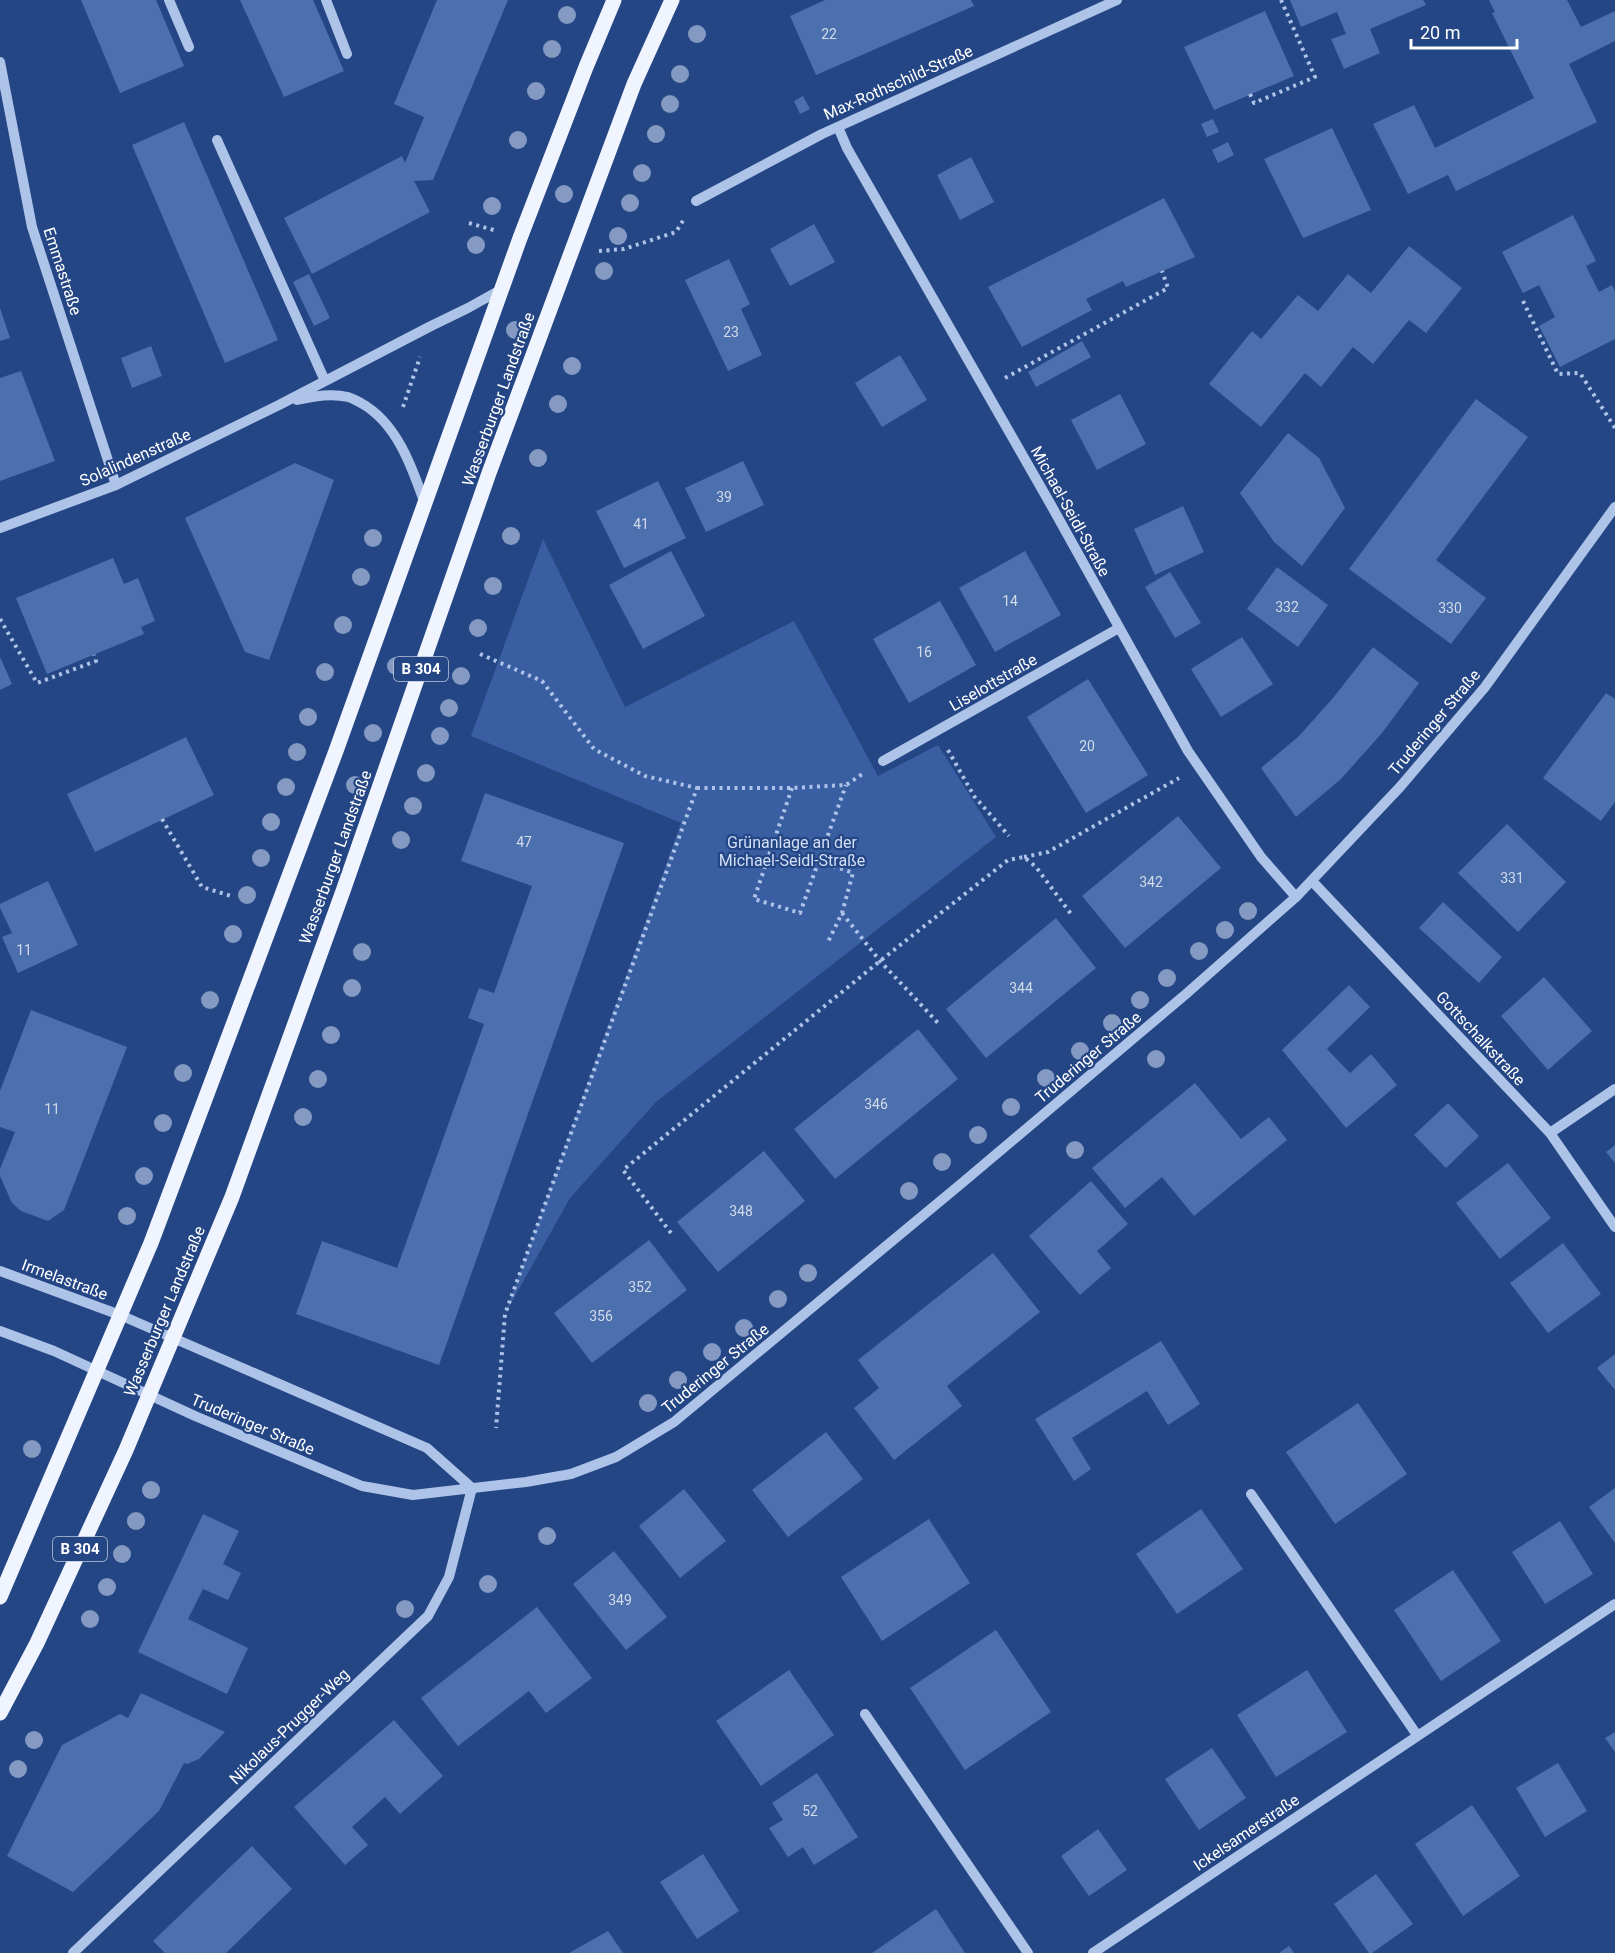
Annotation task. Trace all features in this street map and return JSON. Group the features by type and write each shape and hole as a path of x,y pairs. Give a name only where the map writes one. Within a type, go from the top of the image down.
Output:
{"main road":[{"name":"Wasserburger Landstraße","path":"0,1598 151,1243 232,1031 426,505 502,289 585,67 614,0"},
{"name":"Wasserburger Landstraße","path":"0,1713 37,1643 126,1450 232,1197 343,891 489,473 634,84 672,0"}],"street":[{"path":"169,0 189,47"},
{"path":"326,0 347,54"},
{"name":"Max-Rothschild-Straße","path":"696,201 886,103 1117,0"},
{"name":"Emmastraße","path":"0,62 33,227 116,485"},
{"name":"Michael-Seidl-Straße","path":"838,127 847,147 1188,751 1261,857 1296,897"},
{"path":"217,140 325,381"},
{"name":"Solalindenstraße","path":"0,528 116,485 279,405 502,289"},
{"name":"Solalindenstraße","path":"279,405 315,396 349,397 369,408 394,433 415,473 426,505"},
{"name":"Truderinger Straße","path":"0,1331 54,1351 195,1416 362,1486 413,1495 526,1482 571,1474 616,1456 674,1422 1186,994 1296,897 1400,787 1485,687 1615,507"},
{"name":"Liselottstraße","path":"883,761 1119,628"},
{"name":"Gottschalkstraße","path":"1312,881 1550,1133 1615,1227"},
{"path":"1550,1133 1615,1089"},
{"name":"Irmelastraße","path":"0,1271 120,1315"},
{"path":"120,1315 427,1448 472,1488"},
{"name":"Nikolaus-Prugger-Weg","path":"73,1953 428,1617 449,1577 472,1488"},
{"path":"1251,1494 1417,1735"},
{"name":"Ickelsamerstraße","path":"1093,1953 1615,1604"},
{"path":"865,1714 1028,1953"}],"path":[{"path":"1250,94 1254,103 1315,77 1281,0"},
{"path":"999,381 1168,288 1162,271"},
{"path":"1523,301 1558,374 1580,373 1615,428"},
{"path":"394,433 431,326"},
{"path":"0,619 37,684 96,661 94,655"},
{"path":"480,654 542,681 594,749 645,776 697,788 792,788 846,785 883,761"},
{"path":"937,731 974,796 1010,836"},
{"path":"671,1233 623,1170 1008,860 1047,852 1182,777"},
{"path":"792,788 754,899 800,913 846,785"},
{"path":"496,1428 505,1314 697,788"},
{"path":"162,819 202,887 231,896"},
{"path":"1024,857 1036,867 1071,914"},
{"path":"819,861 853,873 842,913 828,942"},
{"path":"842,913 880,961 939,1024"}],"green space":[{"name":"Grünanlage an der Michael-Seidl-Straße","path":"543,539 625,707 794,621 878,776 938,745 996,837 656,1102 570,1198 505,1314 681,823 471,736"}],"building":[{"path":"81,0 156,0 184,66 120,93"},
{"path":"240,0 313,0 344,71 284,97"},
{"path":"437,0 508,0 433,180 414,181 430,212 312,274 284,218 402,156 405,163 424,117 394,104"},
{"path":"825,0 971,0 974,6 816,75 790,16"},
{"path":"1290,0 1423,0 1426,5 1370,29 1380,53 1344,69 1331,39 1346,34 1337,12 1301,27"},
{"path":"1489,0 1567,0 1581,27 1615,11 1615,41 1569,64 1597,122 1456,191 1448,175 1408,194 1373,124 1414,105 1435,148 1534,98 1492,13 1495,12"},
{"path":"1265,11 1294,76 1214,110 1184,47"},
{"path":"803,96 810,109 800,114 794,101"},
{"path":"1213,119 1219,132 1207,137 1201,124"},
{"path":"184,122 278,340 225,363 132,145"},
{"path":"1332,128 1371,210 1303,238 1264,159"},
{"path":"1228,142 1234,155 1218,163 1212,150"},
{"path":"971,157 994,202 960,220 937,175"},
{"path":"1164,198 1195,257 1126,287 1123,281 1086,299 1092,310 1022,347 988,287"},
{"path":"1573,215 1596,261 1586,266 1599,292 1612,285 1615,291 1615,339 1560,367 1539,326 1555,317 1539,285 1523,293 1502,252"},
{"path":"814,224 835,262 790,286 770,249"},
{"path":"1409,246 1462,288 1426,333 1409,320 1373,364 1353,347 1321,387 1305,373 1261,427 1209,384 1252,331 1261,339 1298,295 1318,311 1348,274 1371,293"},
{"path":"729,259 750,304 741,309 762,355 728,371 685,280"},
{"path":"309,274 330,318 314,326 293,282"},
{"path":"0,308 10,338 0,341"},
{"path":"1082,341 1091,357 1036,387 1028,372"},
{"path":"151,346 162,376 132,388 121,358"},
{"path":"900,355 927,400 882,427 855,383"},
{"path":"21,371 55,461 0,481 0,378"},
{"path":"1120,394 1146,444 1097,470 1071,420"},
{"path":"1476,399 1528,437 1436,560 1486,598 1451,644 1349,569"},
{"path":"1288,433 1319,458 1345,508 1302,566 1274,542 1240,493"},
{"path":"743,461 764,505 706,532 685,488"},
{"path":"295,463 334,480 269,660 245,652 185,518"},
{"path":"658,481 686,538 624,568 596,511"},
{"path":"1183,506 1204,552 1155,575 1134,529"},
{"path":"671,551 705,616 643,649 609,585"},
{"path":"1025,551 1061,615 995,652 959,588"},
{"path":"113,558 124,584 138,578 155,621 141,627 144,634 47,674 16,598"},
{"path":"1277,567 1328,605 1298,647 1247,609"},
{"path":"1170,572 1201,623 1175,638 1145,587"},
{"path":"940,601 976,665 909,703 873,639"},
{"path":"1242,637 1273,684 1221,717 1191,669"},
{"path":"1373,647 1419,683 1382,733 1341,779 1296,817 1261,768 1299,736 1333,698"},
{"path":"0,657 12,684 0,690"},
{"path":"1088,679 1148,775 1086,813 1027,717"},
{"path":"1606,693 1615,699 1615,802 1601,821 1543,778"},
{"path":"186,737 214,795 95,852 67,794"},
{"path":"485,793 624,843 439,1365 296,1314 322,1241 397,1268 484,1024 468,1018 479,988 494,993 532,886 461,861"},
{"path":"1178,816 1221,868 1125,948 1082,896"},
{"path":"1507,824 1566,882 1518,932 1458,873"},
{"path":"48,881 78,945 18,973 2,937 12,933 0,904"},
{"path":"1443,902 1502,957 1479,983 1419,928"},
{"path":"1056,918 1096,968 986,1058 946,1009"},
{"path":"1544,977 1592,1031 1548,1070 1501,1016"},
{"path":"1349,985 1370,1007 1327,1049 1350,1073 1371,1054 1397,1085 1346,1128 1282,1050"},
{"path":"31,1010 127,1047 64,1210 48,1221 21,1211 12,1203 0,1176 0,1169 15,1132 0,1127 0,1091"},
{"path":"918,1029 958,1079 835,1179 794,1129"},
{"path":"1195,1083 1241,1139 1269,1117 1287,1140 1194,1216 1162,1177 1125,1208 1092,1168"},
{"path":"1448,1103 1479,1136 1446,1168 1414,1135"},
{"path":"1615,1145 1615,1163 1606,1152"},
{"path":"764,1151 805,1201 718,1272 677,1222"},
{"path":"1508,1163 1551,1218 1500,1259 1456,1203"},
{"path":"1091,1181 1128,1224 1097,1251 1111,1268 1080,1295 1029,1236"},
{"path":"649,1240 687,1290 592,1363 554,1313"},
{"path":"1563,1243 1601,1294 1548,1333 1510,1283"},
{"path":"993,1253 1040,1312 947,1386 962,1406 894,1460 854,1408 879,1388 858,1360"},
{"path":"1161,1341 1200,1404 1168,1425 1147,1391 1072,1438 1091,1469 1074,1481 1035,1419"},
{"path":"1615,1354 1615,1390 1597,1368"},
{"path":"1358,1403 1407,1474 1335,1524 1286,1452"},
{"path":"826,1432 863,1479 788,1537 752,1490"},
{"path":"1615,1488 1615,1543 1589,1507"},
{"path":"684,1489 726,1541 680,1578 639,1526"},
{"path":"1201,1509 1243,1569 1177,1614 1136,1554"},
{"path":"203,1514 239,1531 223,1564 241,1573 228,1600 203,1589 188,1619 248,1648 227,1694 138,1652"},
{"path":"929,1519 970,1583 882,1641 841,1577"},
{"path":"1560,1521 1593,1574 1545,1604 1512,1552"},
{"path":"614,1551 667,1617 626,1650 573,1584"},
{"path":"1453,1570 1501,1641 1441,1681 1394,1610"},
{"path":"537,1607 592,1678 546,1713 529,1691 458,1746 421,1698"},
{"path":"996,1630 1051,1712 965,1770 910,1688"},
{"path":"789,1670 834,1735 761,1786 716,1721"},
{"path":"1307,1670 1347,1732 1276,1777 1237,1715"},
{"path":"141,1693 225,1732 199,1759 184,1763 159,1811 73,1892 7,1856 62,1745 120,1714 128,1718"},
{"path":"394,1720 443,1776 400,1814 385,1797 352,1827 368,1845 345,1865 294,1807"},
{"path":"1615,1732 1615,1752 1605,1738"},
{"path":"1212,1748 1246,1798 1199,1830 1165,1779"},
{"path":"1558,1763 1587,1811 1545,1837 1516,1788"},
{"path":"817,1773 858,1837 814,1865 803,1847 788,1857 769,1828 783,1820 772,1803"},
{"path":"1472,1805 1520,1876 1463,1916 1415,1844"},
{"path":"1098,1829 1127,1870 1089,1896 1061,1856"},
{"path":"252,1846 292,1889 226,1953 165,1953 153,1941"},
{"path":"703,1854 739,1911 697,1939 660,1882"},
{"path":"1376,1874 1413,1924 1369,1953 1334,1904"},
{"path":"936,1909 965,1953 872,1953"},
{"path":"608,1931 623,1953 569,1953"},
{"path":"1289,1946 1294,1953 1279,1953"}]}
